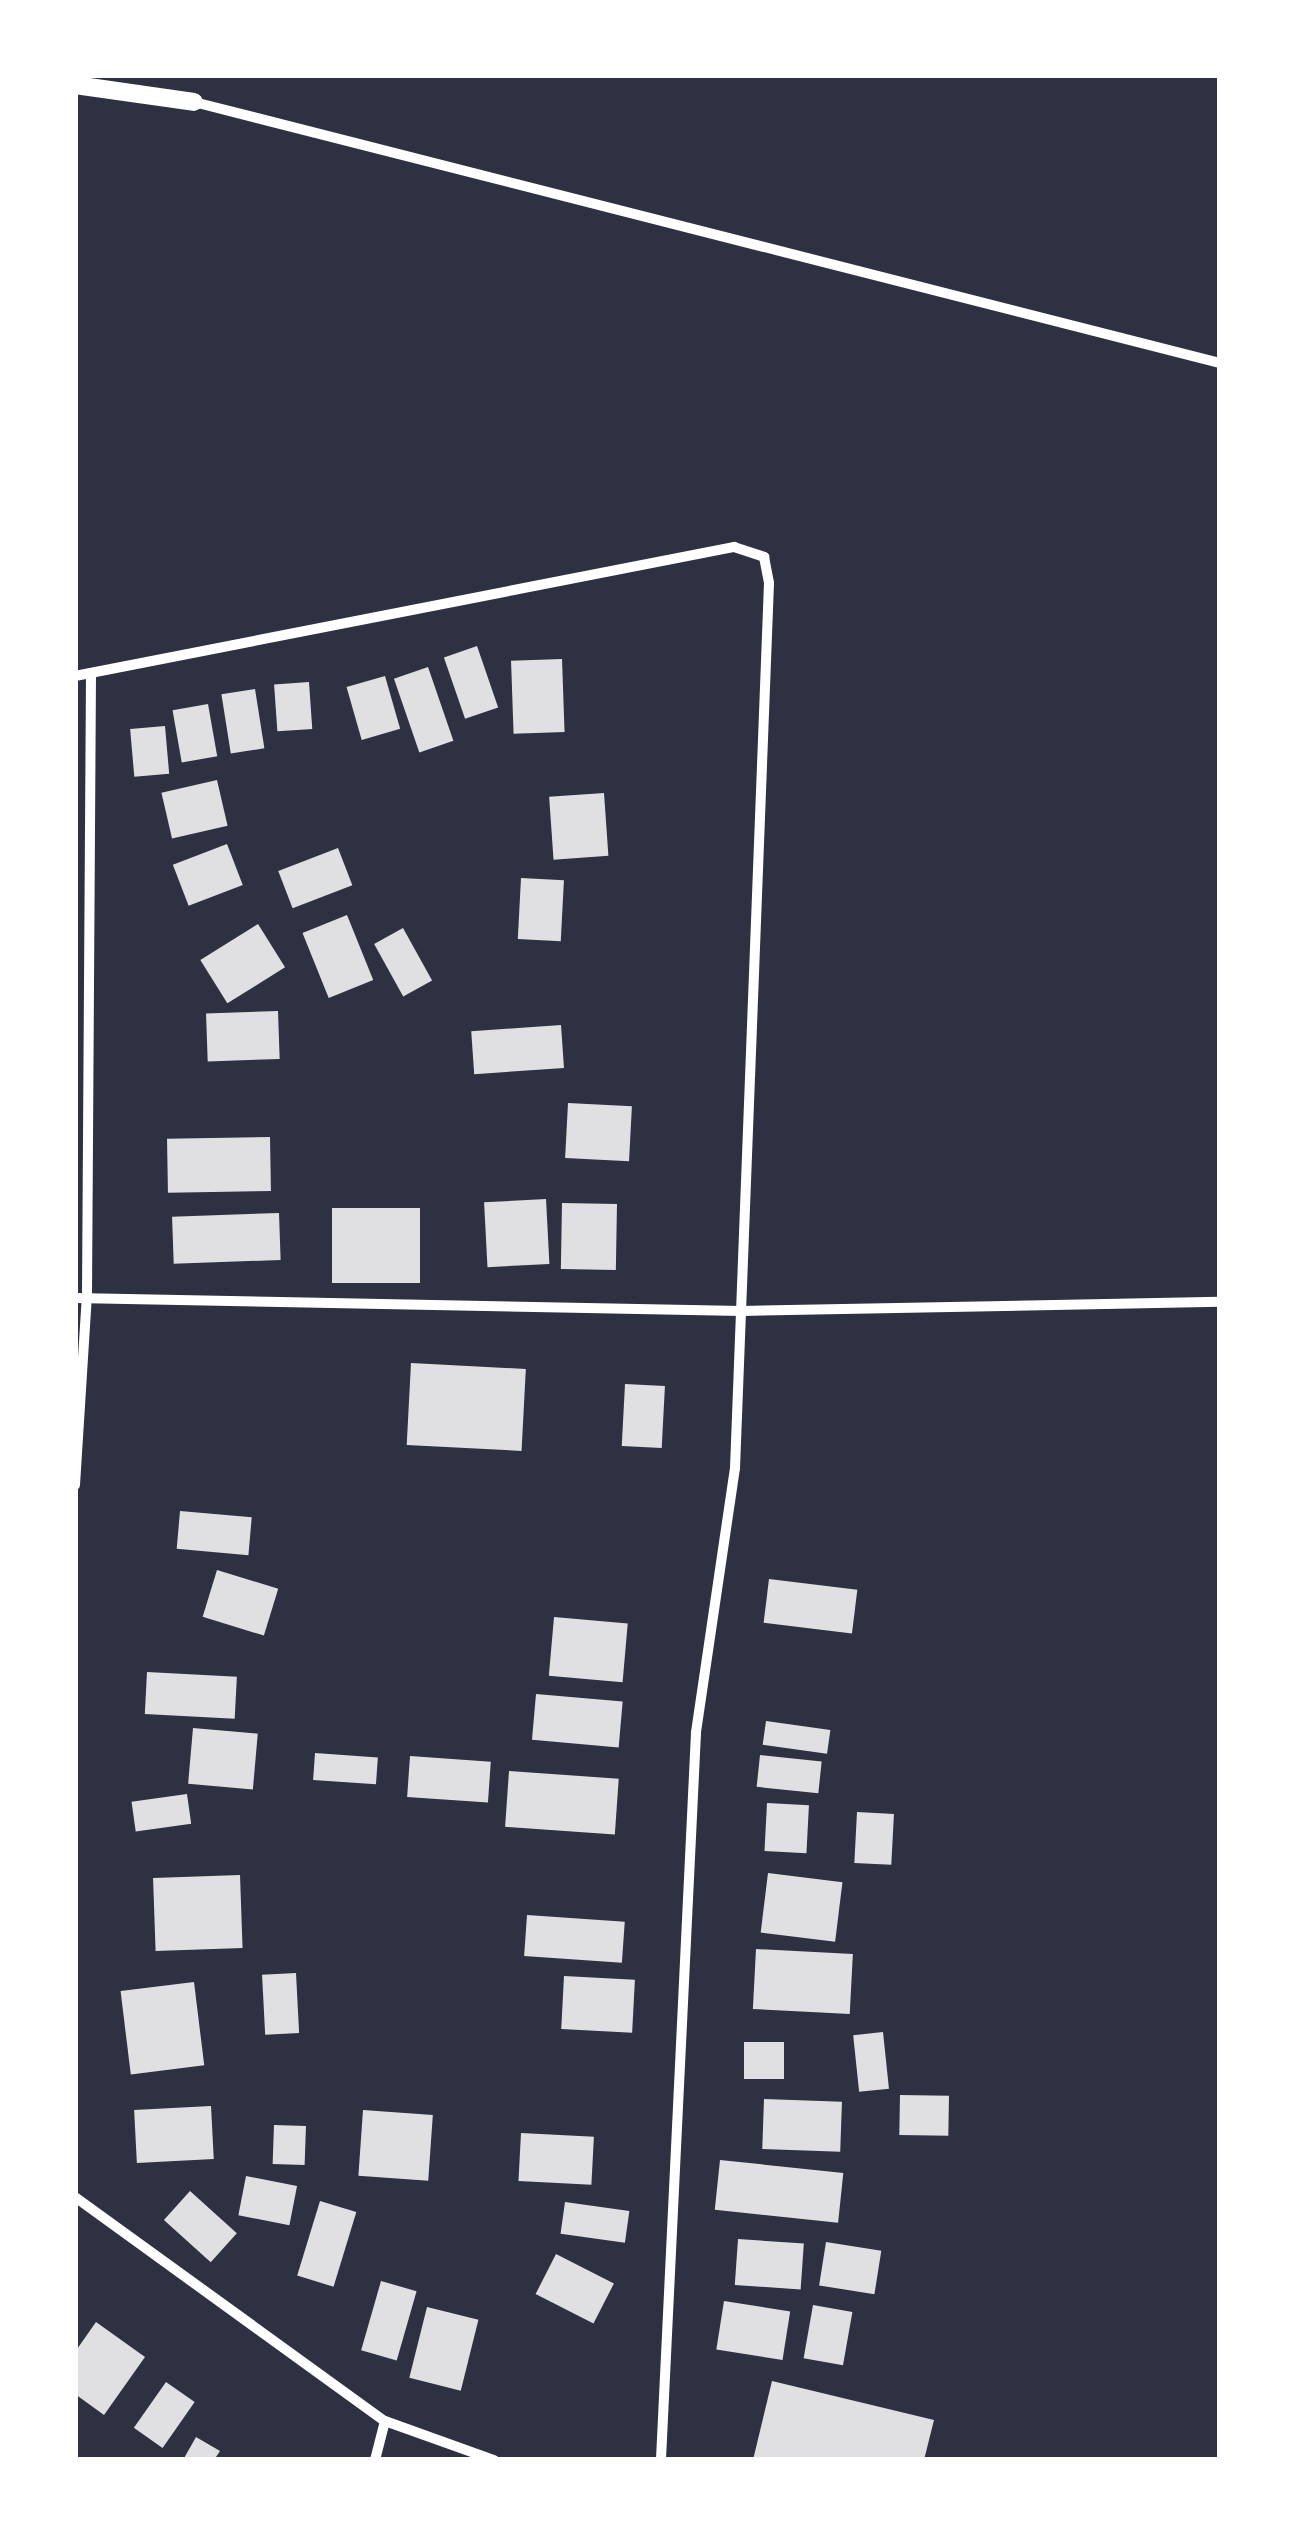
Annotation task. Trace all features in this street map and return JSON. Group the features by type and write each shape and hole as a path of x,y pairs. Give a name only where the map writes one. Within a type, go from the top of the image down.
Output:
{"street":[{"path":"75,85 194,102 1220,363"},
{"path":"75,676 734,548 764,557 770,584 735,1468 696,1733 661,2460"},
{"path":"75,1484 92,673"},
{"path":"81,1296 742,1311 1220,1302"},
{"path":"75,2197 385,2420 494,2460"},
{"path":"375,2460 385,2420"}],"building":[{"path":"477,646 498,707 465,719 444,657"},
{"path":"562,659 565,732 514,734 511,661"},
{"path":"428,667 453,741 419,752 394,679"},
{"path":"385,676 400,729 362,740 347,687"},
{"path":"309,682 312,729 277,731 274,684"},
{"path":"255,689 264,748 231,754 221,694"},
{"path":"208,704 217,756 182,762 173,710"},
{"path":"165,726 169,774 134,777 130,729"},
{"path":"217,780 228,826 172,839 161,793"},
{"path":"604,793 608,856 554,860 549,797"},
{"path":"227,844 243,885 189,906 173,865"},
{"path":"338,848 352,885 293,908 278,871"},
{"path":"521,878 564,880 561,941 518,939"},
{"path":"347,915 373,980 329,998 302,933"},
{"path":"258,924 285,967 227,1003 200,960"},
{"path":"403,928 432,980 403,996 374,944"},
{"path":"278,1011 280,1059 208,1061 206,1014"},
{"path":"561,1025 564,1068 474,1074 471,1031"},
{"path":"568,1103 632,1106 629,1161 565,1158"},
{"path":"270,1137 271,1191 168,1193 167,1139"},
{"path":"546,1199 549,1264 487,1267 484,1202"},
{"path":"562,1203 617,1204 616,1270 561,1269"},
{"path":"332,1208 420,1208 420,1283 332,1283"},
{"path":"279,1213 281,1260 174,1264 172,1217"},
{"path":"411,1363 526,1369 522,1451 407,1445"},
{"path":"625,1384 665,1386 662,1448 622,1446"},
{"path":"180,1511 252,1517 248,1555 177,1549"},
{"path":"217,1570 278,1589 264,1636 203,1617"},
{"path":"769,1579 857,1590 852,1634 764,1623"},
{"path":"554,1617 628,1623 623,1682 549,1676"},
{"path":"147,1672 237,1677 235,1719 145,1714"},
{"path":"536,1694 623,1702 619,1747 532,1740"},
{"path":"766,1721 830,1730 827,1754 763,1745"},
{"path":"193,1728 258,1734 253,1789 188,1784"},
{"path":"315,1753 378,1757 376,1784 313,1780"},
{"path":"760,1755 822,1761 818,1793 757,1787"},
{"path":"410,1756 491,1762 488,1803 407,1797"},
{"path":"509,1771 619,1779 615,1835 505,1827"},
{"path":"187,1794 191,1824 136,1832 132,1802"},
{"path":"767,1803 809,1805 806,1853 764,1851"},
{"path":"857,1812 894,1814 891,1865 854,1863"},
{"path":"768,1873 842,1882 835,1942 761,1933"},
{"path":"240,1875 243,1948 156,1951 153,1878"},
{"path":"527,1915 625,1922 622,1963 524,1956"},
{"path":"756,1949 853,1954 850,2014 753,2009"},
{"path":"296,1973 299,2033 265,2035 262,1975"},
{"path":"564,1976 635,1980 632,2033 561,2029"},
{"path":"194,1982 204,2065 131,2074 121,1991"},
{"path":"883,2032 889,2089 859,2092 853,2035"},
{"path":"744,2042 784,2042 784,2079 744,2079"},
{"path":"900,2095 949,2096 948,2136 899,2135"},
{"path":"764,2099 842,2102 840,2152 762,2149"},
{"path":"211,2106 214,2159 137,2163 134,2110"},
{"path":"363,2110 433,2115 428,2181 358,2176"},
{"path":"274,2125 306,2126 305,2165 273,2164"},
{"path":"521,2133 594,2137 591,2185 518,2181"},
{"path":"720,2160 843,2173 838,2223 715,2210"},
{"path":"246,2176 297,2186 289,2225 238,2215"},
{"path":"190,2191 237,2233 211,2262 164,2220"},
{"path":"320,2201 356,2212 334,2287 297,2276"},
{"path":"565,2202 629,2211 625,2243 561,2234"},
{"path":"738,2239 804,2244 801,2289 735,2285"},
{"path":"826,2242 881,2251 874,2294 819,2285"},
{"path":"556,2254 614,2284 593,2324 536,2294"},
{"path":"381,2281 417,2291 397,2360 361,2350"},
{"path":"724,2301 790,2311 783,2360 716,2349"},
{"path":"813,2305 852,2312 843,2365 804,2358"},
{"path":"427,2307 478,2320 461,2391 409,2378"},
{"path":"96,2322 145,2357 104,2415 75,2394 75,2352"},
{"path":"772,2381 934,2420 924,2460 753,2460"},
{"path":"166,2382 195,2402 163,2448 134,2428"},
{"path":"196,2437 220,2451 214,2460 183,2460"}]}
